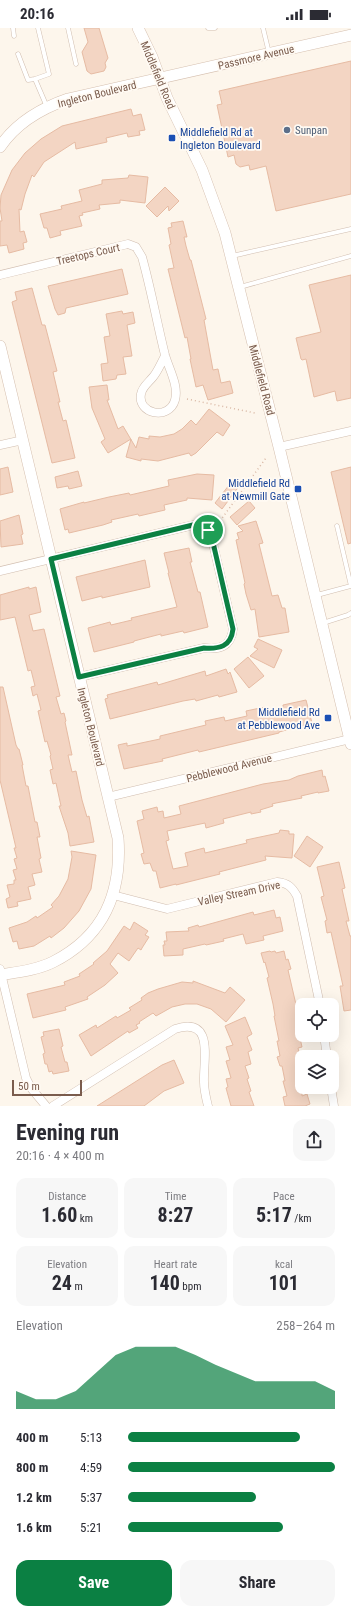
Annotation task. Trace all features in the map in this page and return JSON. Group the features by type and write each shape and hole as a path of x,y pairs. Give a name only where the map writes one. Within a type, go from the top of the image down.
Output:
{"street":[{"name":"Middlefield Road","path":"138,28 152,57 167,98 184,130 209,186 221,219 279,448 350,742"},
{"name":"Passmore Avenue","path":"160,79 351,35"},
{"name":"Ingleton Boulevard","path":"0,147 12,132 47,108 68,99 160,79"},
{"name":"Treetops Court","path":"0,274 128,244 136,247 142,256 165,356 175,387 175,401 168,410 161,413 153,412 146,409 142,403 140,395 165,356"},
{"name":"Ingleton Boulevard","path":"0,346 118,838 120,856 113,895 101,919 84,940 73,949 45,965 27,970 1,973"},
{"path":"279,448 351,431"},
{"path":"0,445 23,440"},
{"path":"0,571 193,525 208,530 212,539 233,629 232,636 227,643 223,647 204,648 79,677"},
{"name":"Pebblewood Avenue","path":"108,797 350,742"},
{"name":"Valley Stream Drive","path":"113,895 167,909 277,882 286,883 294,889 297,896 319,998"},
{"path":"1,973 26,1078 31,1088 46,1106"},
{"path":"53,1106 176,1029 182,1027 190,1027 201,1033 204,1038 204,1082 208,1106"},
{"path":"332,1094 334,1106"}],"lane":[{"path":"13,28 14,36"},
{"path":"18,54 28,80 35,80 49,74 38,28"},
{"path":"68,28 76,64"},
{"path":"208,28 215,28"},
{"path":"263,28 269,53"},
{"path":"35,80 47,108"},
{"path":"231,256 351,229"},
{"path":"239,287 351,256"},
{"path":"315,596 351,586 337,526"},
{"path":"322,623 351,613"}],"path":[{"path":"187,399 255,413"},
{"path":"220,521 266,458"}],"building":[{"path":"84,28 99,28 108,58 105,63 106,67 104,71 91,74 87,71 82,52 88,42"},
{"name":"Sunpan","path":"351,61 351,194 276,211 266,166 250,170 249,165 240,167 236,164 234,155 228,157 217,105 222,104 219,91"},
{"path":"131,109 133,116 141,114 145,130 139,131 140,135 128,137 127,133 106,138 107,142 76,149 75,142 44,162 34,177 32,175 21,210 19,209 20,232 24,231 27,242 23,243 24,249 9,253 7,245 0,246 0,221 2,221 0,208 1,195 12,170 25,153 41,139 62,126"},
{"path":"129,175 148,177 145,203 120,200 120,203 99,205 100,209 82,213 83,215 79,216 82,226 60,231 61,235 50,238 47,228 44,228 40,214 62,209 61,206 82,201 79,190 102,184 102,180 128,178"},
{"path":"165,187 179,201 169,211 168,206 157,217 146,206"},
{"path":"183,221 187,237 184,237 186,246 206,319 204,320 213,370 218,369 221,383 230,381 233,393 208,400 203,385 196,387 187,337 185,338 168,269 174,268 169,245 171,244 168,228 172,227 171,223"},
{"path":"122,269 128,294 66,308 65,313 58,315 48,286"},
{"path":"351,275 351,398 337,401 335,391 314,397 306,359 301,359 296,338 321,332 309,285"},
{"path":"32,288 42,325 45,325 57,371 53,372 60,402 58,402 63,421 66,420 75,458 52,463 12,302 17,300 15,292"},
{"path":"122,311 123,314 133,312 135,323 127,325 132,356 123,357 126,374 117,375 116,379 103,381 101,364 108,363 104,337 110,336 106,314"},
{"path":"107,385 109,400 107,400 118,429 123,426 131,439 108,453 101,442 105,439 92,408 89,387"},
{"path":"209,409 230,425 223,436 217,432 191,456 189,453 158,461 141,459 141,461 126,457 131,439 136,448 139,437 149,439 149,436 160,437 174,434 182,429 191,420 196,425"},
{"path":"8,467 13,492 0,495 0,469"},
{"path":"351,467 351,543 348,544 331,472"},
{"path":"78,471 82,486 69,489 68,486 57,488 55,477"},
{"path":"197,474 214,475 212,500 187,498 187,500 164,505 165,510 111,520 112,522 103,525 69,533 68,529 65,530 60,509 84,502 129,493 130,495 169,486 168,480"},
{"path":"233,480 240,485 222,509 215,503"},
{"path":"249,501 255,508 237,525 230,517"},
{"path":"19,515 23,534 21,535 23,544 1,547 0,521"},
{"path":"256,521 263,543 259,544 272,596 278,595 282,608 285,608 289,632 259,637 255,609 251,610 246,594 236,540 239,539 237,533 243,531 238,526"},
{"path":"189,548 192,562 190,562 198,592 200,592 208,627 184,633 183,631 161,636 161,634 94,652 88,628 110,622 111,625 132,620 131,618 177,607 164,553"},
{"path":"145,560 150,587 82,601 76,577"},
{"path":"29,587 29,589 36,587 41,612 29,615 33,631 44,629 60,696 56,697 61,714 64,713 66,721 72,755 68,755 72,772 76,771 82,800 87,817 89,816 94,842 70,846 68,833 59,806 61,806 56,783 53,784 50,770 53,769 51,755 47,741 45,742 38,711 41,710 37,694 33,696 31,687 35,686 31,670 28,671 15,617 0,620 0,595"},
{"path":"258,639 282,650 274,668 250,656 258,649 254,647"},
{"path":"248,657 264,676 249,688 234,669"},
{"path":"226,669 228,674 230,672 237,692 196,701 195,699 183,701 110,719 105,699 108,698 107,695 157,682 158,685 205,671 206,676"},
{"path":"0,687 3,687 16,745 19,749 23,765 26,786 28,786 35,822 37,822 40,837 37,837 41,858 39,859 42,872 32,874 35,885 28,887 31,899 17,902 18,906 8,908 6,899 10,897 7,885 14,884 14,880 16,880 13,870 17,869 14,859 17,858 0,780"},
{"path":"306,700 312,723 279,733 199,752 198,750 162,759 163,761 124,769 118,745 127,743 127,746 160,739 160,736 206,725 205,721 224,717 225,721 247,716 246,711 265,707 267,714 282,711 281,708 283,708 283,705"},
{"path":"322,770 323,777 325,776 329,791 318,792 301,796 302,798 272,804 273,806 260,810 261,812 251,814 251,812 223,819 224,823 206,828 205,823 167,831 169,840 166,841 173,869 188,866 185,853 204,848 205,853 247,843 246,840 279,833 280,830 289,831 289,834 294,834 292,858 265,856 266,860 219,872 220,874 160,888 156,871 153,871 150,863 144,864 141,854 144,853 137,821 144,819 142,811 157,807 158,812 163,811 164,818 181,814 179,806 263,784 289,780 298,776"},
{"path":"307,836 323,847 310,867 294,856"},
{"path":"71,851 96,855 91,889 79,911 64,928 51,938 50,936 34,946 19,949 17,941 13,942 9,928 27,922 36,916 37,918 53,907 51,905 59,896 68,879 72,857"},
{"path":"339,862 345,888 342,889 349,921 346,921 351,936 351,1010 344,1011 340,986 343,986 331,932 327,933 325,921 327,920 321,897 324,896 317,867"},
{"path":"274,910 276,918 280,917 283,931 263,936 264,940 246,944 243,934 223,939 224,941 183,949 183,955 164,956 163,945 165,945 164,941 167,941 166,932 189,931 188,928 198,925 199,927 253,912 254,915"},
{"path":"134,922 148,931 145,935 149,937 141,950 138,948 129,961 118,953 110,964 118,973 105,985 87,997 88,999 65,1007 66,1010 33,1018 27,994 65,985 64,982 80,976 79,974 94,964 93,963 107,951 124,926 130,930"},
{"path":"275,951 276,953 284,951 286,960 288,959 291,969 288,970 295,1000 295,1042 301,1042 302,1047 298,1048 298,1050 295,1050 295,1094 302,1094 302,1096 307,1094 310,1104 305,1106 285,1106 283,1097 287,1096 283,1081 285,1081 282,1066 280,1066 277,1057 280,1056 277,1041 279,1041 267,978 269,977 261,953"},
{"path":"193,981 225,993 230,987 245,1000 226,1022 211,1009 197,1004 185,1004 172,1007 156,1016 153,1013 136,1025 138,1028 129,1033 128,1031 91,1056 79,1035 96,1025 97,1028 116,1016 117,1018 131,1010 129,1008 142,1000 141,998 148,993 182,982 193,983"},
{"path":"245,1017 252,1034 247,1037 252,1050 248,1052 251,1064 245,1066 251,1091 249,1092 254,1106 231,1106 226,1088 228,1087 226,1079 231,1078 226,1061 230,1060 226,1047 233,1045 225,1026"},
{"path":"59,1029 63,1046 61,1047 69,1071 53,1074 52,1071 49,1072 47,1064 45,1064 43,1054 45,1053 41,1037 44,1036 43,1032"},
{"path":"174,1060 184,1083 164,1091 144,1106 97,1106 162,1065"}],"place":[{"name":"Sunpan","path":"287,130"},
{"name":"Middlefield Rd at Ingleton Boulevard","path":"172,138"},
{"name":"Middlefield Rd at Newmill Gate","path":"298,489"},
{"name":"Middlefield Rd at Pebblewood Ave","path":"328,718"}],"route":[{"path":"193,525 201,526 208,530 211,534 233,629 232,636 227,643 223,647 214,649 204,648 79,677 51,559 193,525"}]}
